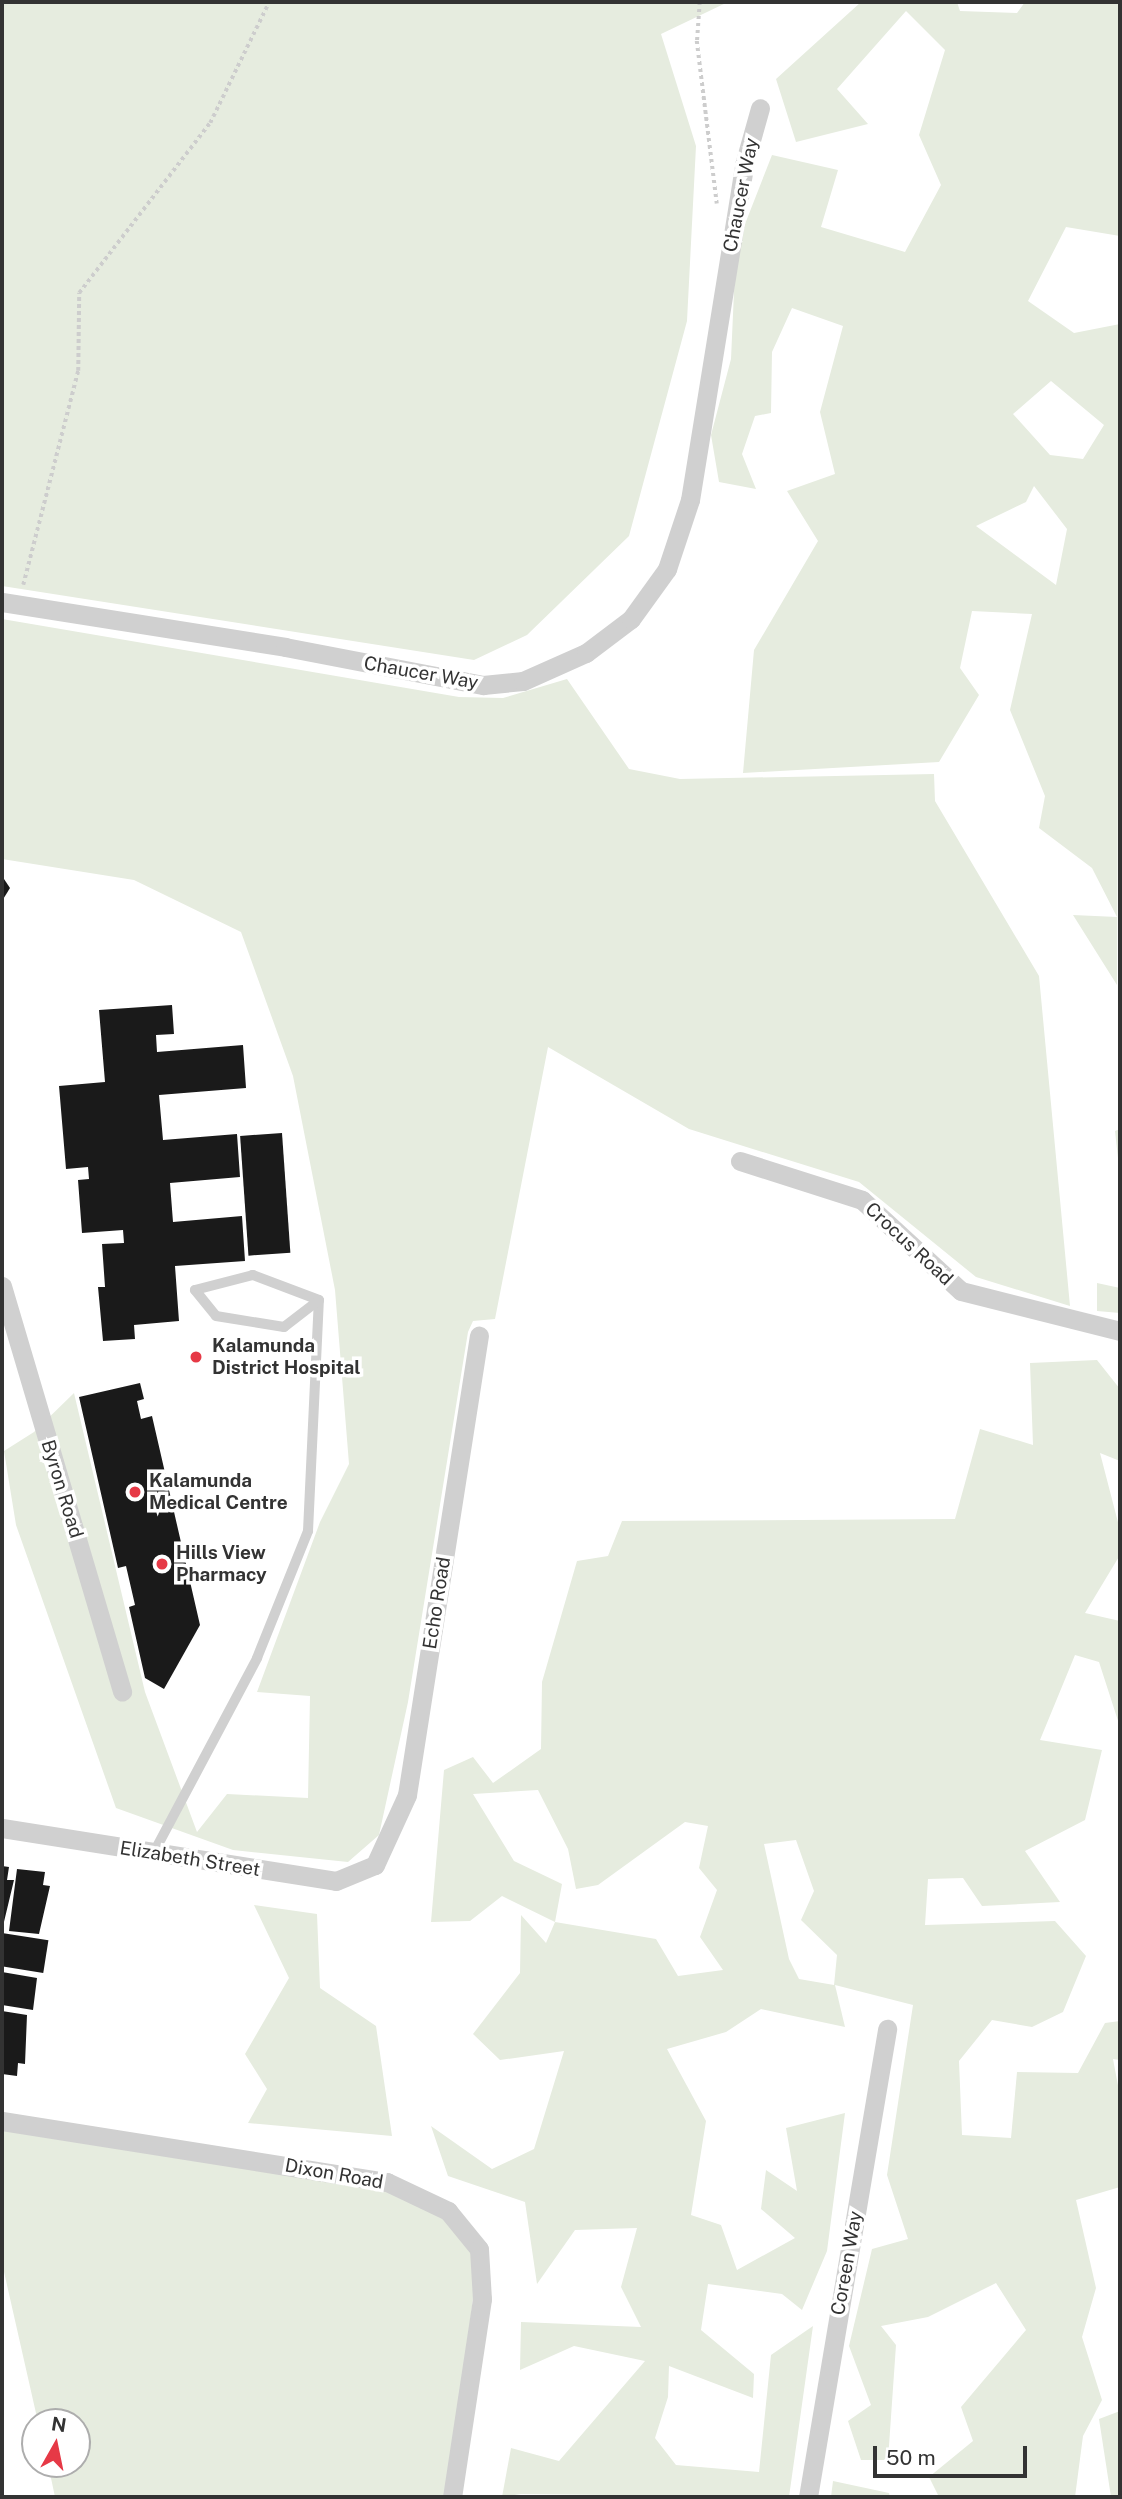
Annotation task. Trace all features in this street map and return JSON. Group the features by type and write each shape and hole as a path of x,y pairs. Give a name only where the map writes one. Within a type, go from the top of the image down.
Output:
{"street":[{"name":"Chaucer Way","path":"11,603 483,685 523,681 586,653 631,619 667,569 690,500 744,165 760,108"},
{"name":"Crocus Road","path":"740,1161 862,1200 961,1292 1120,1331"},
{"name":"Byron Road","path":"2,1286 122,1692"},
{"name":"Echo Road","path":"375,1865 407,1795 480,1336"},
{"name":"Elizabeth Street","path":"2,1828 153,1855 336,1881 375,1865"},
{"name":"Coreen Way","path":"808,2497 887,2029"},
{"name":"Dixon Road","path":"2,2121 387,2182 448,2211 479,2249 482,2299 452,2497"}],"lane":[{"path":"253,1275 319,1300 284,1327 216,1317 195,1290 253,1275"},
{"path":"153,1855 257,1658 307,1531 319,1300"}],"path":[{"path":"11,603 27,559 78,371 79,293 210,123 269,2"},
{"path":"700,2 697,41 718,212"}],"shaded area":[{"path":"2,2 728,2 661,34 696,146 687,321 629,536 527,635 474,660 2,586"},
{"path":"861,2 957,2 960,11 1017,13 1025,2 1120,2 1120,236 1066,227 1028,301 1074,333 1120,324 1117,985 1073,915 1117,917 1092,868 1039,828 1045,796 1010,710 1032,614 972,611 960,668 979,695 939,762 743,773 754,650 818,541 787,491 835,474 820,412 843,326 792,308 772,352 771,413 755,416 742,454 756,489 719,482 711,435 731,359 736,247 772,155 838,170 821,227 905,252 941,185 919,135 945,50 906,11 837,89 868,124 796,142 776,79","holes":["1051,381 1104,425 1083,459 1050,455 1013,414","1034,486 1067,529 1056,585 976,526 1026,502"]},
{"path":"2,619 459,697 503,698 567,679 629,769 680,779 934,774 935,801 1039,976 1070,1306 976,1277 859,1182 689,1129 548,1047 495,1319 473,1321 468,1332 408,1702 379,1835 348,1862 233,1850 116,1808 16,1525 4,1451 34,1432 74,1393 145,1692 197,1832 227,1794 308,1798 310,1696 257,1692 320,1522 349,1464 335,1290 293,1076 241,932 134,880 2,859"},
{"path":"1120,1129 1120,1176 1115,1131"},
{"path":"1097,1283 1120,1288 1120,1313 1097,1311"},
{"path":"1097,1360 1120,1389 1120,1461 1100,1453 1120,1530 1120,1555 1085,1613 1120,1621 1120,1727 1099,1662 1075,1655 1040,1740 1102,1750 1085,1820 1025,1851 1060,1902 982,1906 963,1878 928,1879 925,1925 1055,1921 1086,1956 1063,2012 1032,2027 992,2020 959,2061 962,2135 1011,2138 1017,2072 1078,2073 1105,2023 1120,2021 1120,2060 1113,2059 1120,2096 1120,2187 1076,2200 1096,2288 1082,2337 1102,2400 1083,2436 1075,2497 939,2497 929,2477 973,2441 961,2407 1026,2330 996,2283 928,2317 881,2326 896,2345 888,2460 861,2460 848,2421 871,2405 849,2346 872,2249 908,2239 887,2175 913,2005 835,1985 845,2027 761,2009 726,2032 667,2049 706,2121 691,2215 721,2225 737,2270 795,2238 761,2209 766,2170 797,2191 786,2128 845,2113 827,2251 802,2310 782,2294 708,2284 701,2330 754,2374 753,2398 669,2366 668,2397 655,2438 676,2465 759,2472 771,2355 813,2326 789,2497 521,2494 502,2497 511,2448 559,2461 645,2361 574,2346 520,2370 521,2322 641,2327 621,2287 637,2228 575,2230 537,2284 525,2202 448,2176 431,2126 492,2169 534,2149 564,2051 500,2060 473,2034 520,1973 521,1915 546,1943 555,1922 502,1896 470,1921 431,1922 444,1770 473,1757 493,1783 541,1749 542,1682 577,1561 608,1556 622,1521 955,1519 980,1429 1033,1445 1030,1363","holes":["538,1790 568,1849 576,1889 598,1885 685,1822 708,1826 699,1868 717,1890 700,1937 723,1970 678,1976 656,1939 555,1922 562,1884 514,1861 473,1794","796,1840 814,1891 801,1920 837,1955 834,1985 799,1979 789,1959 764,1844"]},
{"path":"254,1905 317,1914 320,1988 376,2026 392,2136 248,2123 267,2089 245,2054 289,1978"},
{"path":"2,2121 387,2182 448,2211 479,2249 449,2497 55,2497 51,2478 91,2478 91,2408 35,2408 2,2263"},
{"path":"1120,2411 1120,2497 1111,2497 1099,2419"},
{"path":"833,2481 889,2493 890,2497 831,2497"}],"building":[{"path":"2,876 10,888 2,901"},
{"path":"172,1005 174,1034 156,1035 157,1052 243,1045 246,1088 159,1095 163,1140 237,1134 240,1177 170,1183 173,1222 242,1216 245,1261 175,1266 179,1321 134,1325 135,1339 103,1341 98,1287 105,1287 102,1244 124,1243 123,1230 82,1233 78,1180 89,1179 88,1167 66,1169 59,1086 105,1082 99,1010"},
{"path":"282,1133 290,1253 248,1256 240,1136"},
{"name":"Kalamunda Medical Centre","path":"140,1383 144,1399 137,1401 141,1419 152,1416 200,1625 164,1689 145,1678 129,1607 135,1605 126,1566 118,1568 79,1397"},
{"path":"2,1866 9,1867 7,1880 14,1880 3,1926"},
{"path":"17,1869 45,1872 43,1885 50,1886 39,1934 9,1931"},
{"path":"2,1933 48,1940 43,1973 2,1966"},
{"path":"2,1972 37,1978 33,2010 2,2005"},
{"path":"2,2011 27,2015 25,2064 18,2063 17,2076 2,2074"}],"place":[{"name":"Kalamunda District Hospital","path":"196,1357"},
{"name":"Kalamunda Medical Centre","path":"135,1492"},
{"name":"Hills View Pharmacy","path":"162,1564"}]}
